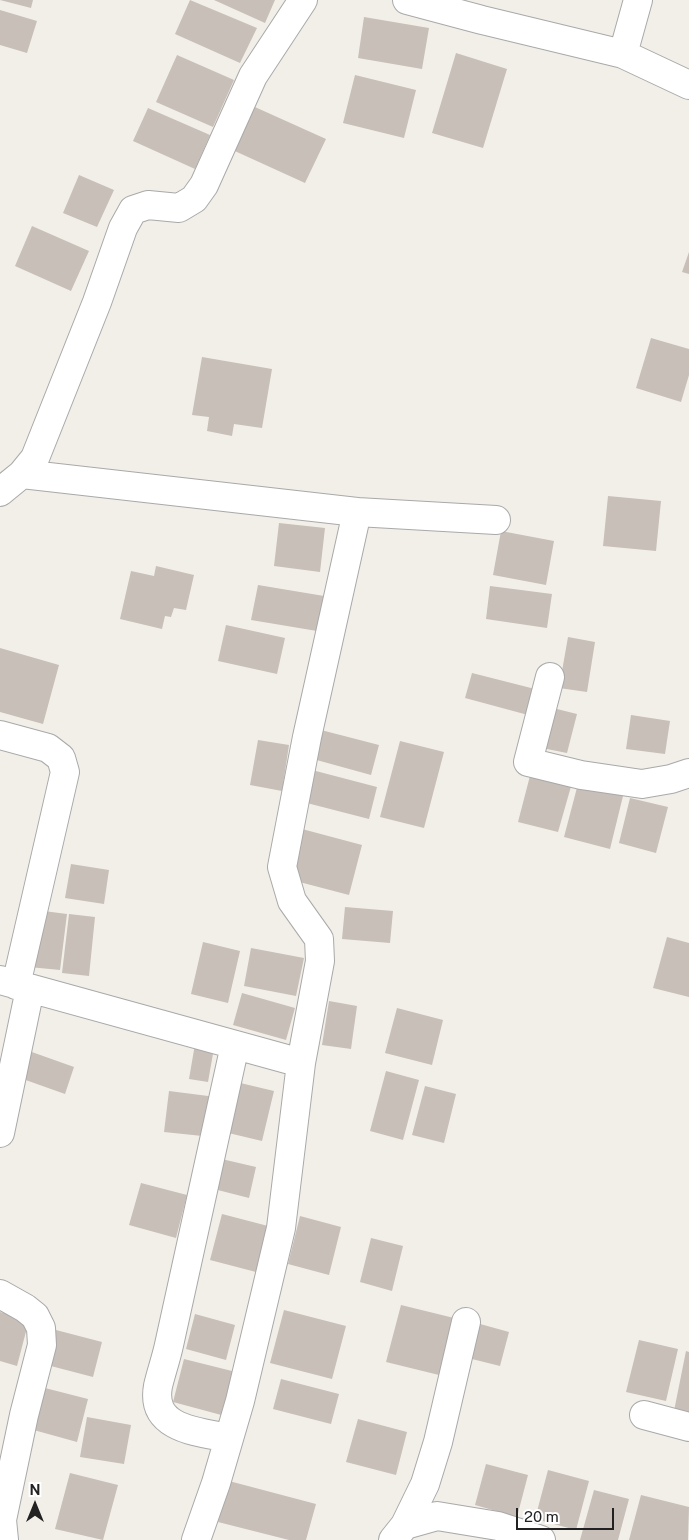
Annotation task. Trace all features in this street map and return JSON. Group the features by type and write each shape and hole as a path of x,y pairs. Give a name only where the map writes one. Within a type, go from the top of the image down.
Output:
{"street":[{"path":"0,492 22,474 35,458 98,302 123,228 133,210 148,205 179,208 194,199 204,185 254,76 303,0"},
{"path":"407,0 623,54 689,85"},
{"path":"623,54 638,0"},
{"path":"22,474 357,512 496,520"},
{"path":"196,1540 216,1483 251,1358 281,1228 301,1063 320,961 319,939 292,901 282,867 307,737 357,512"},
{"path":"550,677 528,762 580,775 642,784 671,779 689,772"},
{"path":"0,735 48,748 61,758 65,772 15,984 1,1118"},
{"path":"15,984 301,1063"},
{"path":"229,1438 176,1426 165,1416 158,1404 158,1388 235,1045"},
{"path":"0,1294 35,1316 41,1328 42,1345 24,1415 2,1520 4,1540"},
{"path":"399,1532 425,1484 438,1442 466,1322"},
{"path":"644,1415 689,1427"},
{"path":"399,1532 437,1516 498,1526 541,1540"}],"building":[{"path":"0,0 33,0 31,8"},
{"path":"190,0 257,28 240,63 175,34"},
{"path":"214,0 275,0 265,23"},
{"path":"0,10 37,21 27,53 0,45"},
{"path":"364,17 429,28 422,69 358,58"},
{"path":"456,53 507,69 483,148 432,133"},
{"path":"177,55 234,80 213,127 156,102"},
{"path":"355,75 416,90 404,138 343,123"},
{"path":"246,103 326,139 305,183 226,147"},
{"path":"148,108 210,135 195,169 133,141"},
{"path":"79,175 114,190 97,227 63,213"},
{"path":"32,226 89,251 71,291 15,266"},
{"path":"689,252 689,274 682,272"},
{"path":"651,338 689,349 689,375 681,402 636,388"},
{"path":"202,357 272,369 262,428 234,424 232,436 207,431 209,417 192,415"},
{"path":"608,496 661,501 656,551 603,546"},
{"path":"279,523 325,528 320,572 274,566"},
{"path":"501,531 554,541 546,585 493,575"},
{"path":"156,566 194,575 186,610 174,608 171,617 165,616 162,629 120,619 131,571 154,576"},
{"path":"258,585 324,596 317,631 251,620"},
{"path":"490,586 552,594 547,628 486,619"},
{"path":"226,625 285,638 277,674 218,661"},
{"path":"568,637 595,642 587,692 559,688"},
{"path":"0,648 59,665 43,724 0,712"},
{"path":"472,673 535,689 528,715 465,698"},
{"path":"553,708 577,714 567,753 542,748"},
{"path":"631,715 670,721 665,754 626,749"},
{"path":"321,730 379,745 371,775 313,759"},
{"path":"258,740 289,745 282,791 250,785"},
{"path":"400,741 444,752 424,828 380,817"},
{"path":"312,770 377,787 369,819 303,802"},
{"path":"531,772 572,783 558,832 518,822"},
{"path":"579,780 624,792 610,849 564,837"},
{"path":"630,798 668,807 656,853 619,843"},
{"path":"302,829 362,845 349,895 288,879"},
{"path":"71,864 109,870 104,904 65,898"},
{"path":"345,907 393,911 390,943 342,939"},
{"path":"36,910 67,914 60,970 29,967"},
{"path":"69,914 95,917 89,976 62,973"},
{"path":"667,937 689,943 689,997 653,988"},
{"path":"203,942 240,951 228,1003 191,994"},
{"path":"251,948 304,958 296,996 244,986"},
{"path":"242,993 295,1008 286,1040 233,1025"},
{"path":"329,1001 357,1006 351,1049 322,1045"},
{"path":"397,1008 443,1020 432,1065 385,1053"},
{"path":"195,1044 214,1048 208,1082 189,1079"},
{"path":"29,1051 74,1067 65,1094 20,1078"},
{"path":"386,1071 419,1080 403,1140 370,1131"},
{"path":"232,1081 274,1091 262,1141 220,1131"},
{"path":"425,1086 456,1094 444,1143 412,1135"},
{"path":"169,1091 216,1097 212,1137 164,1132"},
{"path":"213,1157 256,1167 249,1198 206,1187"},
{"path":"141,1183 187,1195 176,1238 129,1225"},
{"path":"222,1214 268,1226 256,1272 210,1260"},
{"path":"300,1216 341,1227 329,1275 288,1264"},
{"path":"371,1238 403,1246 392,1291 360,1282"},
{"path":"401,1305 454,1318 439,1375 386,1362"},
{"path":"284,1310 346,1326 332,1379 270,1363"},
{"path":"0,1312 29,1320 17,1366 0,1361"},
{"path":"195,1314 235,1325 226,1360 186,1349"},
{"path":"473,1322 509,1332 500,1366 464,1357"},
{"path":"56,1330 102,1342 93,1377 47,1365"},
{"path":"639,1340 678,1349 666,1401 626,1392"},
{"path":"686,1351 689,1352 689,1419 673,1416"},
{"path":"184,1359 236,1372 225,1416 173,1402"},
{"path":"281,1379 339,1394 331,1424 273,1409"},
{"path":"41,1387 88,1399 77,1442 30,1429"},
{"path":"87,1417 131,1425 124,1464 80,1457"},
{"path":"358,1419 407,1432 396,1475 346,1462"},
{"path":"486,1464 528,1475 517,1517 475,1505"},
{"path":"548,1470 589,1481 576,1530 535,1519"},
{"path":"70,1473 118,1485 103,1540 55,1529"},
{"path":"229,1481 316,1504 306,1540 289,1540 218,1522"},
{"path":"594,1490 629,1499 618,1540 580,1540"},
{"path":"641,1495 689,1507 688,1540 629,1540"}]}
